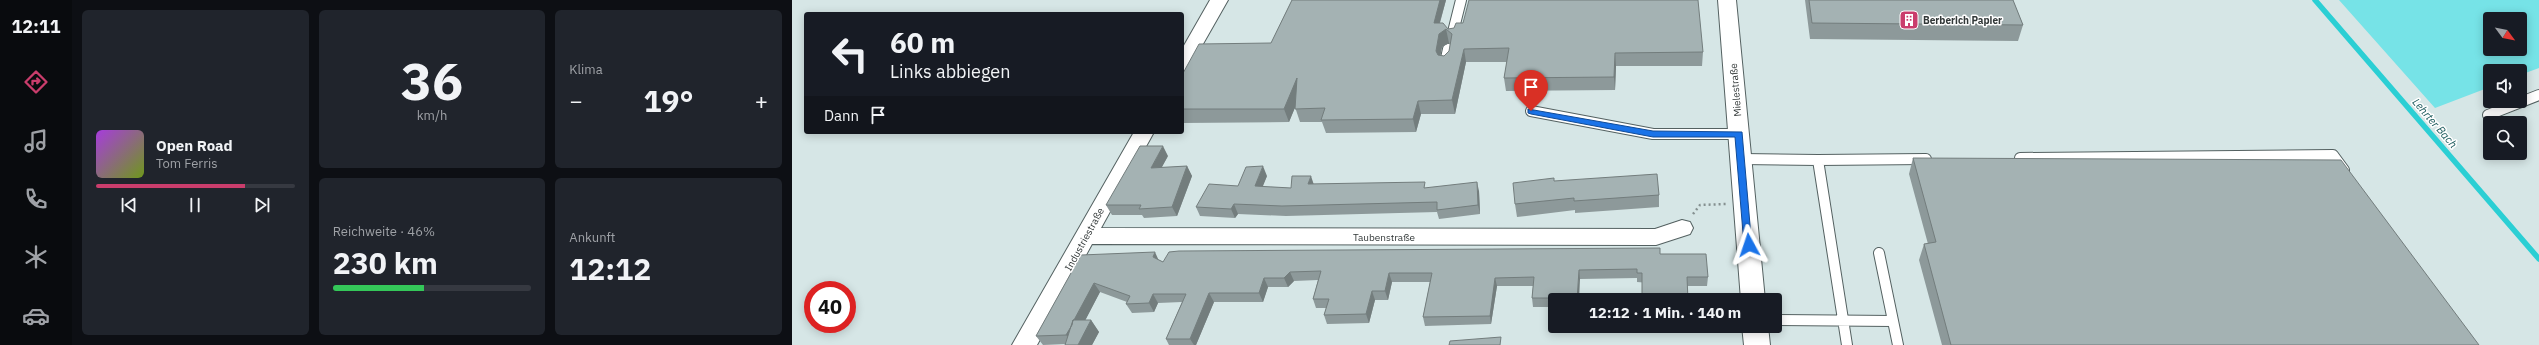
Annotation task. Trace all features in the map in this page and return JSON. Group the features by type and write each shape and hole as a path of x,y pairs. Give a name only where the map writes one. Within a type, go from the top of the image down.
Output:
{"street":[{"path":"1184,61 1218,0"},
{"name":"Mielestraße","path":"1727,0 1742,159 1752,293"},
{"name":"Industriestraße","path":"1024,345 1143,134"},
{"name":"Taubenstraße","path":"1086,236 1656,237 1682,228"},
{"path":"1756,333 1757,345"}],"lane":[{"path":"1452,36 1461,0"},
{"path":"1445,63 1448,49"},
{"path":"2489,116 2488,115 2539,95"},
{"path":"1531,111 1653,134 1739,134"},
{"path":"2008,158 2333,155 2352,180"},
{"path":"1742,159 1937,159"},
{"path":"1818,160 1847,345"},
{"path":"1879,253 1898,345"},
{"path":"1782,320 1893,321"}],"path":[{"path":"1682,228 1700,205 1745,204"}],"shaded area":[{"path":"2339,0 2539,0 2539,68 2527,72 2527,64 2483,64 2483,90 2435,108"}],"building":[{"path":"1292,0 1440,0 1434,23 1443,23 1448,29 1454,28 1456,23 1463,23 1469,0 1698,0 1703,52 1615,53 1614,77 1504,78 1509,48 1464,49 1452,100 1418,101 1413,119 1321,120 1325,108 1295,109 1297,78 1284,109 1184,109 1184,71 1199,44 1271,43","holes":["1446,29 1452,34 1449,51 1444,56 1438,55 1436,51 1439,34"]},
{"path":"1809,0 2013,0 2023,25 1812,23"},
{"path":"1140,146 1163,146 1151,168 1187,166 1172,207 1139,209 1141,205 1106,205"},
{"path":"1913,158 2341,160 2479,345 1951,345 1924,244 1936,242"},
{"path":"1263,166 1255,186 1291,188 1292,176 1311,176 1308,184 1425,182 1424,188 1477,182 1478,205 1437,210 1437,202 1282,206 1234,204 1231,209 1196,207 1209,184 1238,186 1246,167"},
{"path":"1657,174 1659,195 1574,201 1574,198 1515,204 1513,183 1554,178 1554,181"},
{"path":"1660,248 1660,254 1706,254 1708,277 1687,277 1688,293 1642,293 1642,273 1637,273 1637,269 1579,270 1577,293 1548,293 1548,298 1532,298 1534,277 1495,278 1490,316 1423,317 1432,273 1389,273 1385,291 1372,291 1366,314 1324,315 1329,299 1313,299 1321,271 1290,272 1284,278 1264,278 1259,293 1209,293 1190,339 1166,339 1186,294 1153,294 1149,303 1126,304 1130,296 1094,283 1066,335 1036,336 1081,255 1155,252 1153,257 1163,262 1169,252"},
{"path":"1073,320 1091,320 1078,345 1065,345"},
{"path":"1501,337 1500,345 1449,345 1450,341"}],"waterway":[{"name":"Lehrter Bach","path":"2315,0 2539,259"}],"place":[{"name":"Berberich Papier","path":"1909,20"}],"route":[{"path":"1531,111 1653,134 1739,134 1749,245"}]}
